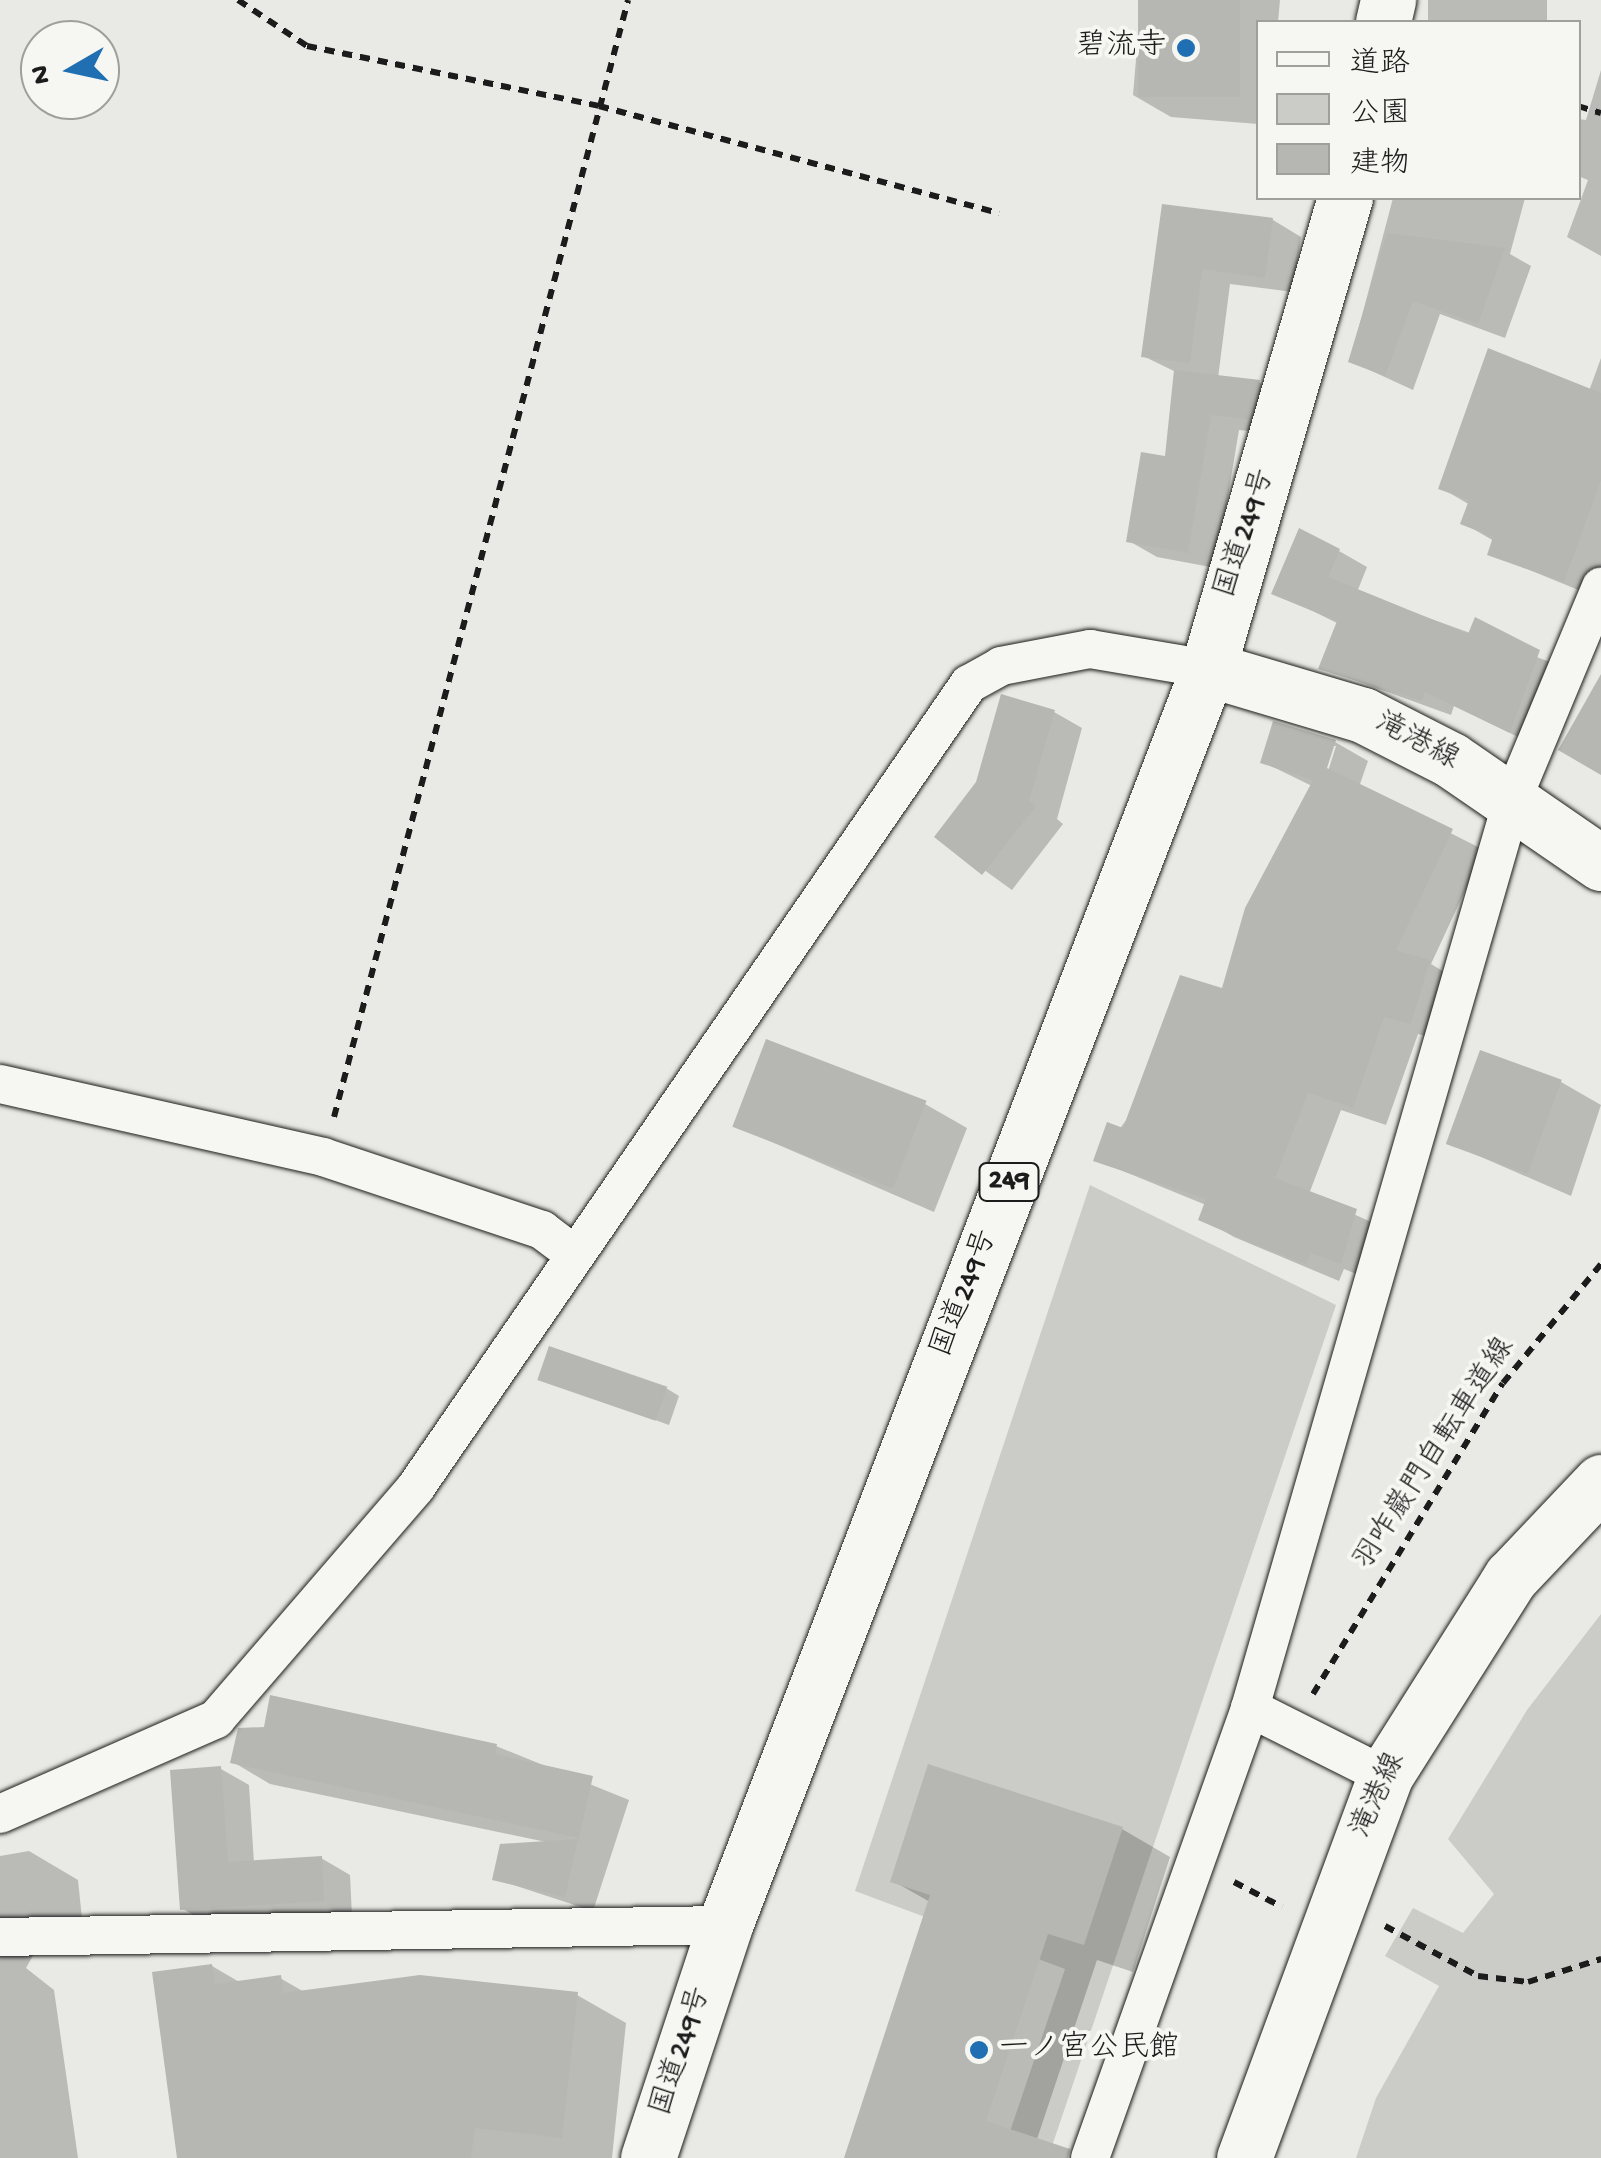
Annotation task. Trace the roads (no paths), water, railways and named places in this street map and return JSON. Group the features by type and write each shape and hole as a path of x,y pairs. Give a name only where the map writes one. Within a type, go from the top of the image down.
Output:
{"main road":[{"name":"国道249号","path":"648,2158 725,1924 1208,668 1343,200"},
{"name":"滝港線","path":"1208,668 1362,715 1513,798 1601,863"},
{"name":"滝港線","path":"1244,2158 1385,1776 1511,1577 1601,1482"}],"street":[{"path":"1090,2158 1250,1708 1513,798 1601,588"},
{"path":"0,1814 216,1719 416,1487 969,684 1002,666 1090,649 1208,668"},
{"path":"0,1084 324,1157 542,1230 574,1254"},
{"path":"1250,1708 1385,1776"},
{"path":"0,1937 725,1924"}],"place":[{"name":"碧流寺","path":"1186,48"},
{"name":"一ノ宮公民館","path":"979,2050"}]}
